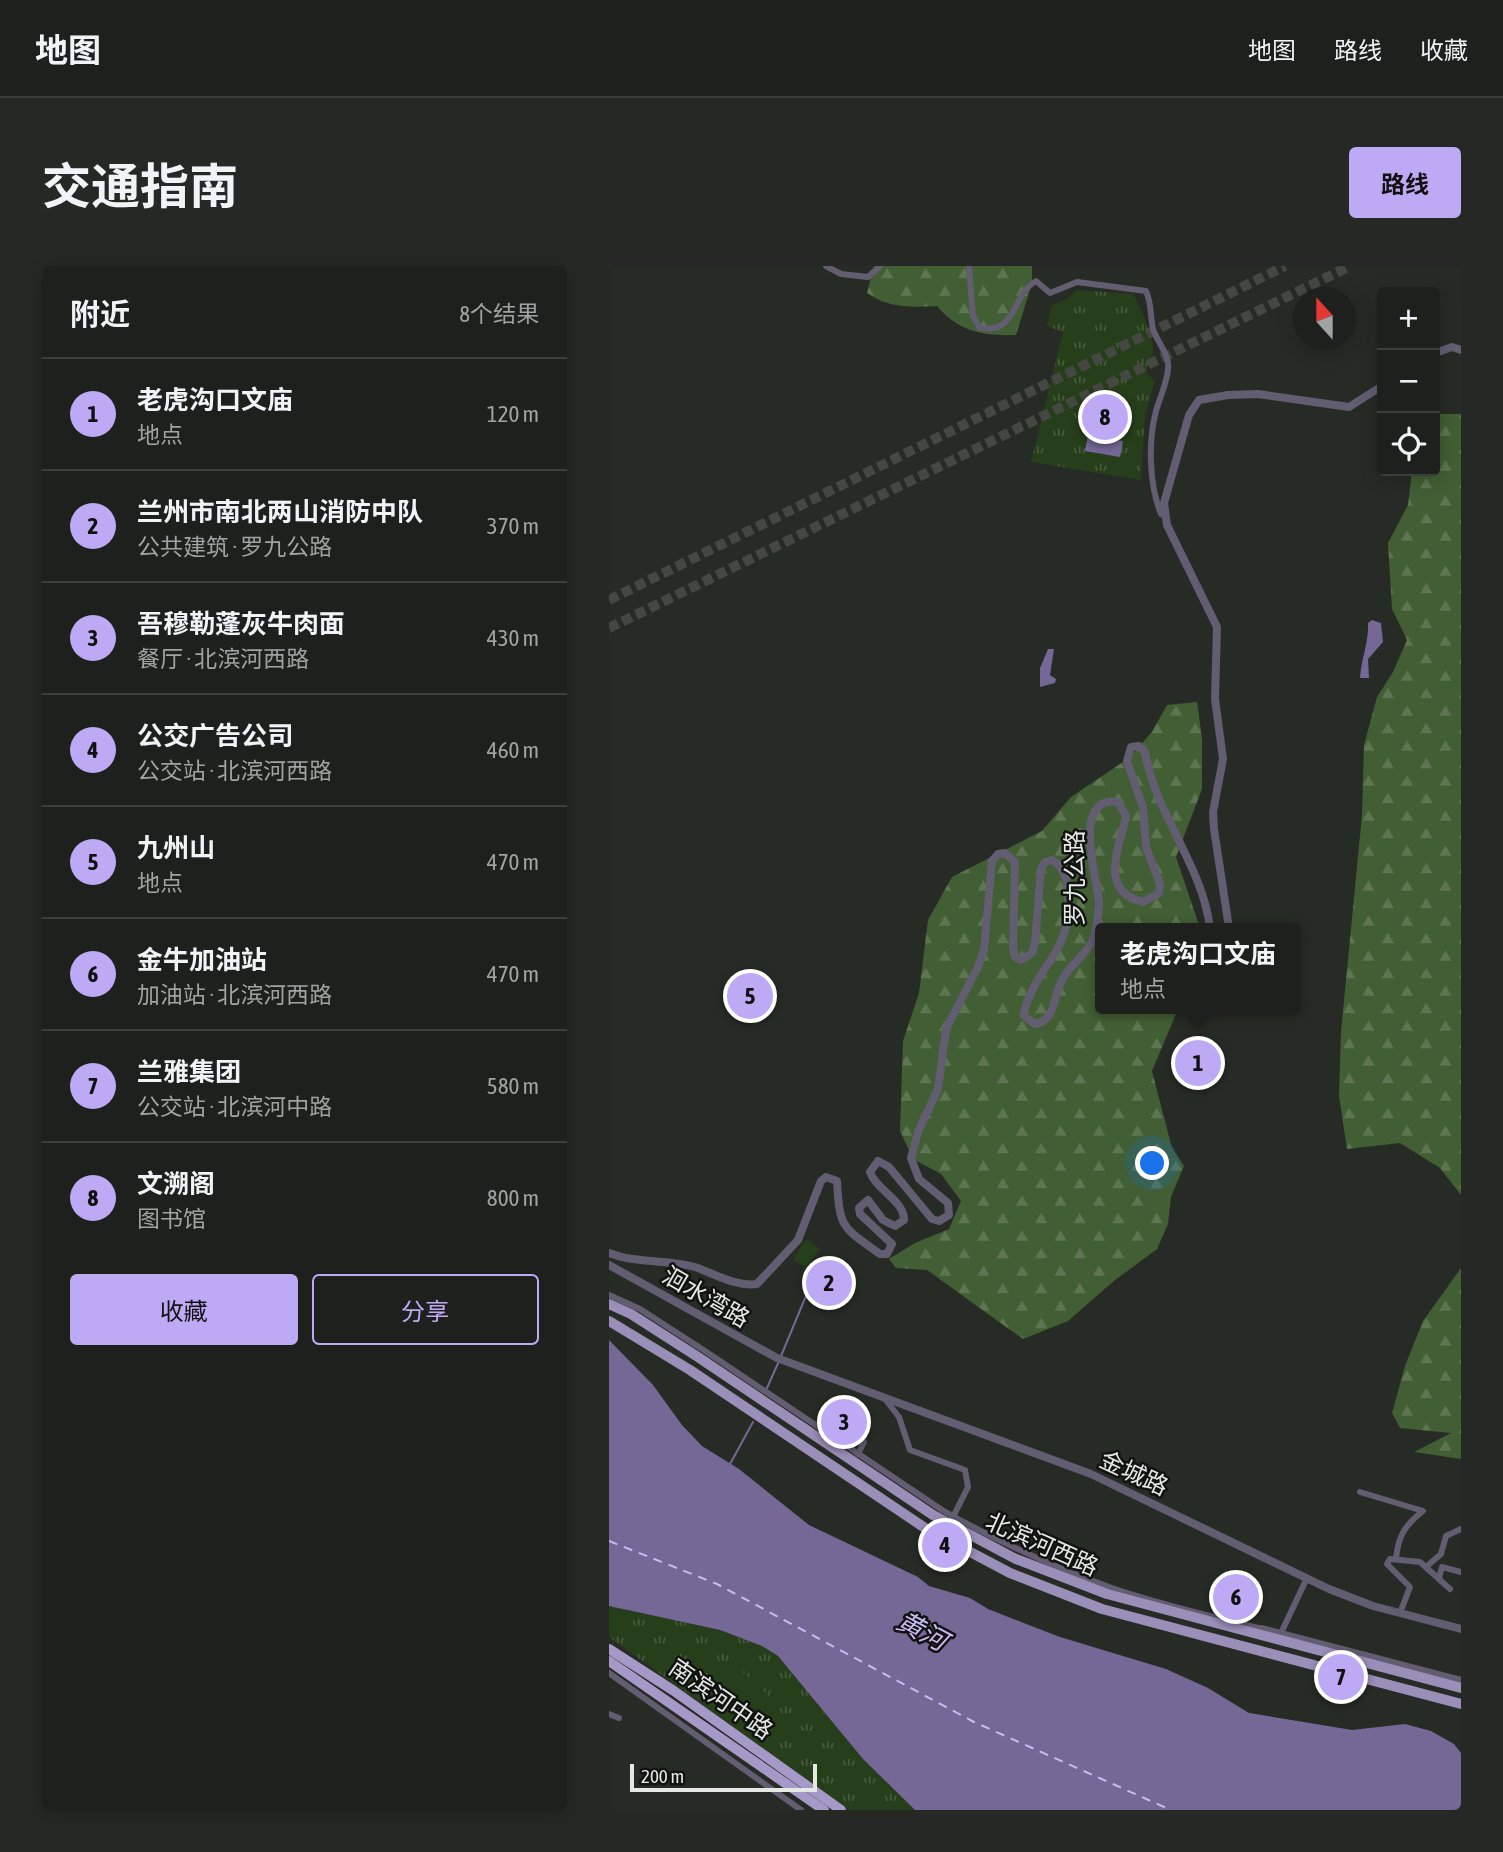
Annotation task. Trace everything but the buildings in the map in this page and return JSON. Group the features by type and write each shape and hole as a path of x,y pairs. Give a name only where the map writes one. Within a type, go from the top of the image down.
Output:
{"highway":[{"name":"南滨河中路","path":"609,1649 674,1691 841,1810"},
{"name":"南滨河中路","path":"609,1661 824,1810"}],"main road":[{"name":"北滨河西路","path":"609,1304 698,1357 1016,1559 1107,1594 1268,1633 1461,1688"},
{"name":"北滨河西路","path":"609,1321 690,1370 925,1528 1010,1573 1102,1609 1461,1704"}],"street":[{"path":"826,266 841,274 868,277 880,266"},
{"path":"969,266 973,316 980,328 994,330 1003,326 1036,281 1050,293 1077,282 1146,291 1150,300 1153,327 1168,360 1168,370 1155,415 1151,479 1154,498 1161,514 1165,516"},
{"path":"1440,351 1452,347 1461,350"},
{"path":"1228,923 1213,812 1223,759 1215,699 1217,627 1167,525 1166,489 1189,415 1199,400 1258,394 1349,407 1377,389"},
{"name":"罗九公路","path":"1096,923 1099,901 1089,840 1090,826 1101,805 1108,801 1118,802 1126,816 1113,872 1117,885 1126,894 1143,902 1159,893 1160,884 1146,847 1143,807 1126,761 1131,747 1139,746 1145,752 1159,803 1200,883 1209,923"},
{"name":"罗九公路","path":"609,1253 622,1258 692,1266 737,1283 757,1283 798,1240 821,1181 826,1177 837,1181 842,1224 880,1254 887,1254 893,1244 860,1214 859,1208 868,1200 889,1225 895,1226 904,1220 900,1207 873,1179 870,1171 878,1161 889,1167 932,1219 939,1221 949,1215 947,1203 919,1179 911,1158 915,1139 938,1089 946,1028 984,950 992,861 998,854 1005,853 1015,862 1013,948 1015,957 1021,960 1033,953 1041,869 1045,862 1052,860 1059,864 1063,873 1069,911 1065,937 1025,1008 1024,1016 1028,1020 1035,1024 1042,1023 1052,1011 1064,976 1086,953 1095,931"},
{"name":"洄水湾路","path":"609,1265 781,1360"},
{"path":"609,1295 640,1309 685,1338 952,1520 968,1487 965,1470 910,1450 899,1417 883,1397"},
{"name":"金城路","path":"781,1360 1091,1474 1359,1601 1461,1629"},
{"path":"837,1407 859,1431 864,1442 858,1454"},
{"path":"1360,1492 1423,1511 1404,1528 1398,1542 1396,1559"},
{"path":"1426,1567 1441,1554 1446,1536 1461,1529"},
{"path":"1400,1613 1410,1587 1387,1564 1391,1559 1420,1562 1450,1589"},
{"path":"1439,1578 1442,1567 1461,1572"},
{"path":"1307,1578 1268,1633 1461,1681"},
{"path":"609,1673 801,1810"},
{"path":"609,1714 619,1718"}],"green space":[{"path":"874,266 1032,266 1032,283 1016,335 993,335 963,327 937,306 901,306 884,302 867,293"},
{"path":"1076,290 1133,294 1149,331 1153,351 1146,373 1155,381 1145,415 1141,480 1031,462 1063,332 1047,326 1052,305 1069,298"},
{"path":"1440,414 1461,414 1461,1195 1440,1168 1400,1143 1347,1149 1339,1096 1341,1032 1362,815 1364,745 1377,697 1393,672 1407,640 1392,609 1388,543 1408,505 1411,476 1440,476"},
{"path":"1197,702 1202,738 1202,789 1176,857 1198,923 1095,923 1095,1014 1176,1014 1152,1071 1172,1148 1184,1166 1171,1197 1168,1224 1157,1249 1115,1280 1068,1321 1023,1339 927,1270 896,1268 889,1259 915,1243 949,1229 961,1201 941,1174 913,1159 900,1131 903,1041 919,993 928,920 952,877 1042,831 1071,797 1129,758 1152,732 1167,705"},
{"path":"806,1239 820,1249 806,1268 793,1259"},
{"path":"1461,1268 1461,1459 1414,1452 1451,1433 1400,1428 1392,1413 1405,1366 1423,1321"},
{"path":"609,1606 720,1630 762,1646 778,1656 863,1759 915,1810 849,1810 609,1637"},
{"path":"738,1669 776,1702 777,1716 788,1727 785,1732 729,1691 726,1686"}],"water":[{"path":"1088,435 1123,441 1120,457 1085,451"},
{"path":"1372,620 1381,623 1383,642 1368,659 1369,678 1360,678 1368,623"},
{"path":"1048,649 1054,649 1050,675 1056,679 1055,683 1040,687 1040,668"},
{"name":"黄河","path":"609,1340 653,1385 682,1425 702,1446 739,1469 809,1525 918,1577 929,1586 970,1598 988,1609 1060,1637 1166,1669 1208,1688 1249,1713 1352,1730 1405,1724 1431,1731 1454,1744 1461,1753 1461,1810 915,1810 863,1759 778,1656 762,1646 720,1630 609,1606"}],"waterway":[{"path":"781,1356 808,1291 809,1278"},
{"path":"767,1388 779,1361"},
{"path":"730,1464 753,1422"}],"ferry route":[{"path":"609,1541 717,1584 974,1722 1171,1810"}],"tunnel":[{"path":"609,600 1285,266"},
{"path":"609,628 1350,266"}],"place":[{"name":"文溯阁","path":"1105,417"},
{"name":"九州山","path":"750,996"},
{"name":"老虎沟口文庙","path":"1198,1063"},
{"name":"兰州市南北两山消防中队","path":"829,1283"},
{"name":"吾穆勒蓬灰牛肉面","path":"844,1422"},
{"name":"公交广告公司","path":"945,1545"},
{"name":"金牛加油站","path":"1236,1597"},
{"name":"兰雅集团","path":"1341,1677"}]}
